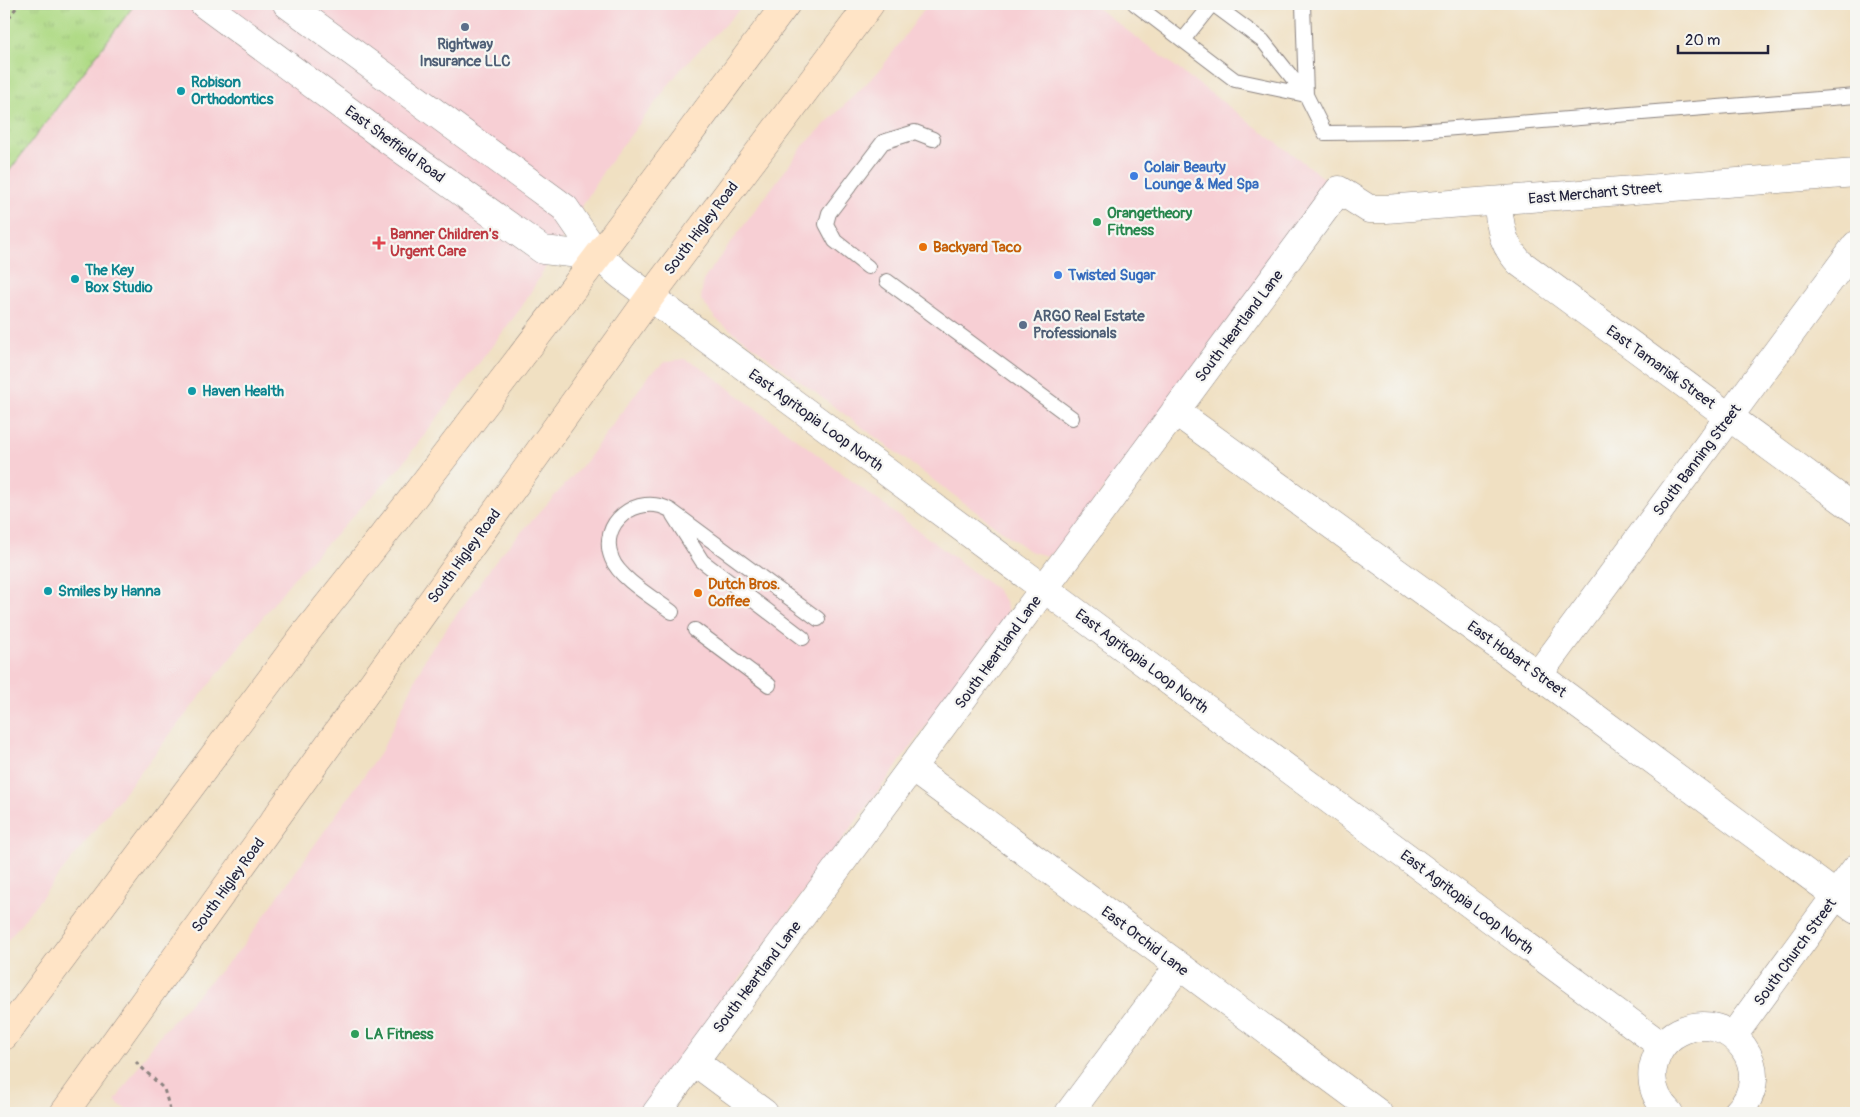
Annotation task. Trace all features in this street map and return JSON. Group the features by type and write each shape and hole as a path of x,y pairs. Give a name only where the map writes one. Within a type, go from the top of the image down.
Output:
{"main road":[{"path":"4,1036 304,635 598,256 786,4"},
{"name":"South Higley Road","path":"64,1113 650,297 870,4"}],"street":[{"name":"East Sheffield Road","path":"204,4 543,250 598,256"},
{"path":"287,4 565,208 598,256"},
{"name":"East Merchant Street","path":"1339,190 1369,209 1497,201 1856,172"},
{"name":"South Heartland Lane","path":"656,1113 1339,190"},
{"name":"East Tamarisk Street","path":"1497,201 1503,239 1509,252 1520,263 1856,510"},
{"name":"South Banning Street","path":"1538,675 1856,245"},
{"name":"East Agritopia Loop North","path":"598,256 650,297 1662,1046"},
{"name":"East Hobart Street","path":"1176,411 1846,903"},
{"name":"East Orchid Lane","path":"912,768 1378,1113"},
{"name":"South Church Street","path":"1733,1036 1846,903 1856,868"},
{"path":"1069,1113 1179,966"},
{"path":"1669,1113 1661,1106 1654,1091 1652,1076 1655,1060 1662,1046 1673,1035 1688,1028 1703,1026 1719,1028 1733,1036 1744,1047 1751,1062 1754,1077 1751,1093 1744,1111"},
{"path":"695,1062 764,1113"}],"lane":[{"path":"1135,4 1235,80 1306,94"},
{"path":"1183,40 1213,4 1263,41 1306,94 1325,133 1405,132 1856,96"},
{"path":"1303,4 1306,94"},
{"path":"868,267 835,241 826,224 829,213 883,142 915,132 933,139"},
{"path":"887,281 1072,418"},
{"path":"672,612 620,572 611,558 611,532 616,520 626,511 637,505 654,504 670,510 818,619"},
{"path":"670,510 702,562 803,638"},
{"path":"695,630 769,685"}],"path":[{"path":"4,24 19,4"},
{"path":"114,1044 143,1067 164,1089 171,1113"}],"shaded area":[{"path":"135,4 745,4 681,69 604,170 521,308 400,467 292,580 4,945 4,178"},
{"path":"928,4 1092,4 1332,184 1057,551 1047,556 1029,551 716,319 701,300 703,281 804,145 880,70"},
{"path":"684,359 698,365 996,589 1006,602 1008,615 641,1113 130,1113 115,1101 158,1037 242,947 382,750 427,655 501,554 582,466 651,373 667,361"}],"green space":[{"path":"7,4 135,4 4,178 4,8"}],"place":[{"name":"Rightway Insurance LLC","path":"465,27"},
{"name":"Robison Orthodontics","path":"181,91"},
{"name":"Colair Beauty Lounge & Med Spa","path":"1134,176"},
{"name":"Orangetheory Fitness","path":"1097,222"},
{"name":"Banner Children's Urgent Care","path":"379,243"},
{"name":"Backyard Taco","path":"923,247"},
{"name":"Twisted Sugar","path":"1058,275"},
{"name":"The Key Box Studio","path":"75,279"},
{"name":"ARGO Real Estate Professionals","path":"1023,325"},
{"name":"Haven Health","path":"192,391"},
{"name":"Smiles by Hanna","path":"48,591"},
{"name":"Dutch Bros. Coffee","path":"698,593"},
{"name":"LA Fitness","path":"355,1034"}]}
